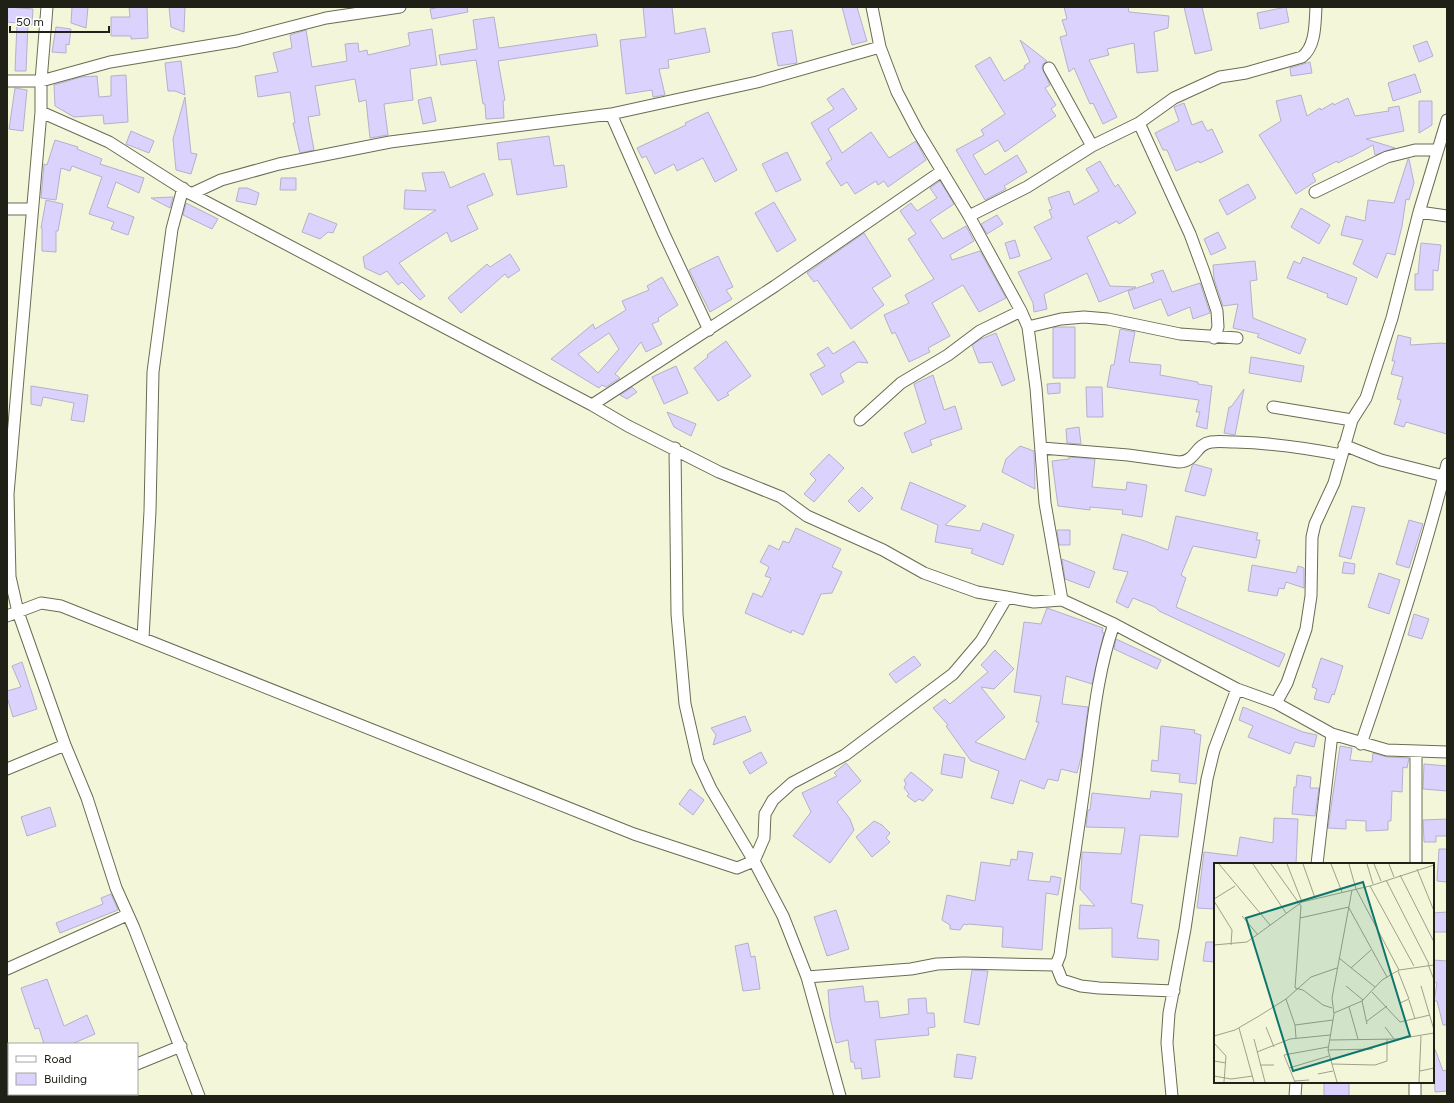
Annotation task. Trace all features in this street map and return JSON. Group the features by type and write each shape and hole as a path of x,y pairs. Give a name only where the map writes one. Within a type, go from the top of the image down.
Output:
{"street":[{"path":"47,7 41,81 41,112 10,453 8,494 9,577 18,612 65,745 87,798 116,888 128,914 181,1046 199,1096"},
{"path":"7,81 41,81 110,62 237,41 326,18 400,7"},
{"path":"872,7 880,47 897,92 917,130 970,216 1021,311 1028,327 1042,448 1044,503 1062,600"},
{"path":"970,216 1027,188 1092,146 1139,123 1174,98 1220,78 1246,73 1302,57 1308,53 1311,45 1316,7"},
{"path":"187,191 279,164 390,142 611,114 757,82 880,47"},
{"path":"1049,68 1092,146"},
{"path":"41,112 109,142 187,191 592,405 628,426 675,448 719,472 781,497 807,516 883,550 924,573 977,592 1034,602 1062,600 1114,624 1237,689 1276,703 1332,734 1361,744 1387,750 1447,752"},
{"path":"611,114 664,234 710,330"},
{"path":"1276,703 1287,683 1306,629 1311,596 1312,537 1315,524 1334,483 1352,420 1366,398 1385,340 1419,212 1447,120"},
{"path":"1139,123 1190,234 1204,272 1217,311 1218,327 1214,338"},
{"path":"1315,192 1387,157 1415,150 1438,150"},
{"path":"592,405 710,330 942,171"},
{"path":"143,638 150,511 153,372 172,228 187,191"},
{"path":"7,209 32,209"},
{"path":"1419,212 1447,216"},
{"path":"860,420 902,383 948,355 980,331 1021,311"},
{"path":"1028,327 1061,319 1084,317 1108,319 1180,334 1214,338 1237,338"},
{"path":"1273,407 1352,420"},
{"path":"1042,448 1128,455 1185,462 1191,458 1202,444 1212,442 1255,442 1309,449 1343,450 1444,476"},
{"path":"675,448 677,614 685,704 698,761 711,789 754,861 782,916 807,977 840,1096"},
{"path":"1361,744 1397,640 1429,535 1447,464"},
{"path":"7,616 41,603 61,606 634,834 737,868 754,861 764,838 764,814 773,800 792,783 845,755 953,674 981,641 1007,597"},
{"path":"1114,624 1105,650 1093,710 1086,773 1060,955 1056,965 1062,980 1081,986 1174,991"},
{"path":"1172,1096 1166,1043 1185,929 1207,779 1214,750 1237,689"},
{"path":"1317,863 1332,734"},
{"path":"7,769 65,745"},
{"path":"1416,751 1416,863"},
{"path":"7,969 128,914"},
{"path":"807,977 911,969 937,964 963,963 1056,965"},
{"path":"138,1064 181,1046"},
{"path":"1295,1096 1296,1083"},
{"path":"1415,1083 1415,1096"}],"building":[{"path":"7,7 33,9 32,25 28,24 26,71 15,71 17,23 7,22"},
{"path":"72,7 88,7 86,28 71,23"},
{"path":"129,7 147,7 148,38 131,39 131,36 111,36 111,17 130,17"},
{"path":"169,7 185,7 184,32 171,27"},
{"path":"440,7 467,7 468,12 432,19 430,9"},
{"path":"643,7 672,7 675,34 705,28 710,52 668,60 669,68 659,69 665,95 653,97 652,90 626,94 620,40 646,37"},
{"path":"842,7 857,7 867,41 852,45"},
{"path":"1064,7 1128,7 1129,12 1169,16 1168,28 1154,32 1158,71 1137,73 1134,43 1107,49 1109,55 1089,60 1117,117 1103,124 1093,103 1090,104 1074,68 1069,72 1060,37 1067,35 1062,20 1067,19"},
{"path":"1184,7 1202,7 1212,50 1195,54"},
{"path":"1286,7 1289,22 1260,29 1257,13"},
{"path":"494,17 499,48 596,34 598,46 498,61 505,100 503,101 504,118 486,119 485,104 483,104 476,60 441,65 439,55 477,49 473,20"},
{"path":"56,27 71,29 69,45 66,44 66,53 52,52"},
{"path":"432,29 437,65 410,69 413,100 384,104 388,135 370,138 366,100 359,102 355,79 315,86 320,115 308,117 314,150 300,153 293,123 295,123 290,92 258,97 255,76 278,72 273,53 292,48 290,35 306,30 312,67 347,61 345,44 358,43 359,52 367,50 368,55 410,45 408,33"},
{"path":"792,30 797,63 778,66 772,33"},
{"path":"1020,40 1047,61 1043,64 1042,68 1050,85 1045,88 1056,105 1051,109 1056,116 1005,152 998,140 973,155 985,175 1017,155 1027,172 1004,186 1006,189 985,200 956,150 984,135 981,130 1005,114 975,66 990,57 1004,81 1025,68 1024,66 1030,62"},
{"path":"1427,41 1433,56 1419,62 1413,46"},
{"path":"181,61 185,95 175,91 168,91 165,63"},
{"path":"1310,62 1312,73 1291,76 1290,68"},
{"path":"1415,74 1421,92 1393,101 1388,83"},
{"path":"126,75 128,122 104,124 103,115 74,117 55,106 54,85 81,77 97,76 99,97 111,96 111,76"},
{"path":"15,88 27,90 23,131 9,129"},
{"path":"843,88 857,109 828,129 842,153 871,132 889,158 916,141 926,160 888,187 884,181 878,185 876,181 855,194 847,182 841,186 826,163 832,159 811,123 834,109 827,99"},
{"path":"1301,95 1307,116 1320,108 1321,110 1333,103 1334,105 1348,98 1355,116 1389,111 1388,108 1399,106 1404,131 1366,139 1395,148 1375,155 1373,145 1338,163 1337,161 1312,174 1316,181 1296,194 1259,135 1281,121 1276,101"},
{"path":"185,97 191,153 197,154 191,174 176,170 173,139"},
{"path":"431,97 436,121 423,124 418,100"},
{"path":"1419,101 1432,101 1432,125 1419,133"},
{"path":"1184,103 1192,125 1202,121 1207,131 1212,129 1223,152 1200,163 1199,161 1176,171 1167,150 1163,150 1155,133 1179,121 1174,107"},
{"path":"708,112 737,170 715,182 703,158 677,171 674,164 655,174 646,156 642,158 637,148 686,125 685,123"},
{"path":"131,131 154,141 149,153 126,144"},
{"path":"549,136 554,166 564,165 567,187 517,195 511,159 499,160 497,143"},
{"path":"55,140 78,147 77,149 102,159 100,164 144,178 139,193 116,182 107,207 134,217 128,235 111,229 114,222 89,214 102,177 72,166 70,171 61,168 56,200 41,198 44,164 47,165"},
{"path":"787,152 801,180 776,192 762,164"},
{"path":"1408,159 1414,183 1409,200 1406,199 1402,226 1395,255 1387,253 1377,278 1353,264 1363,240 1341,235 1346,216 1365,221 1368,200 1394,203"},
{"path":"1100,161 1115,187 1118,184 1136,213 1119,224 1117,221 1087,237 1110,286 1136,287 1099,302 1087,273 1044,294 1047,309 1034,312 1033,303 1018,272 1052,259 1034,227 1052,218 1049,210 1052,209 1048,198 1069,191 1074,205 1099,191 1086,169"},
{"path":"444,172 450,188 484,173 493,195 467,206 478,229 451,242 447,232 399,263 425,296 420,300 402,282 398,285 387,271 380,275 365,268 363,257 436,210 404,209 405,190 426,191 422,173"},
{"path":"281,178 296,178 296,190 280,190"},
{"path":"940,181 954,204 930,220 943,239 966,226 974,241 950,255 952,260 980,251 1006,298 979,312 963,285 932,303 950,336 928,348 930,352 909,362 895,332 892,334 884,315 909,303 905,295 934,279 908,239 916,234 900,211 911,203 917,211 937,198 930,188"},
{"path":"1248,184 1256,198 1227,215 1219,200"},
{"path":"239,188 247,188 259,193 256,205 236,201"},
{"path":"173,197 170,208 151,198"},
{"path":"46,200 63,204 58,231 56,231 56,252 42,251 41,228"},
{"path":"774,202 796,240 777,252 755,213"},
{"path":"186,203 218,219 212,229 183,215"},
{"path":"1301,208 1330,225 1319,244 1291,227"},
{"path":"309,213 337,224 333,233 328,232 320,239 302,232"},
{"path":"997,215 1003,224 987,234 981,224"},
{"path":"1218,232 1226,248 1211,255 1204,239"},
{"path":"864,233 891,276 872,288 884,305 851,329 817,280 814,282 807,273"},
{"path":"1015,240 1020,256 1010,259 1005,243"},
{"path":"1421,243 1441,245 1438,271 1433,270 1433,290 1415,290 1415,274 1418,274"},
{"path":"510,254 520,270 508,278 505,274 461,313 448,298 487,264 490,267"},
{"path":"718,256 733,287 726,290 732,299 710,312 689,270"},
{"path":"1303,257 1357,278 1347,305 1327,297 1328,294 1287,278 1294,261 1300,264"},
{"path":"1255,261 1257,280 1250,281 1253,318 1306,339 1300,354 1257,337 1259,334 1233,328 1238,304 1223,306 1214,279 1213,265"},
{"path":"1163,270 1172,292 1200,283 1210,313 1193,319 1190,307 1168,316 1161,299 1134,309 1128,291 1154,282 1151,274"},
{"path":"662,277 678,305 658,318 659,321 652,324 662,344 646,352 641,342 615,374 620,378 606,387 602,385 599,388 551,359 593,324 595,329 626,310 622,301 649,290 647,286","holes":["609,333 619,349 598,373 578,354"]},
{"path":"1075,327 1075,378 1053,378 1053,328"},
{"path":"1120,329 1135,332 1129,362 1161,365 1160,375 1212,386 1207,429 1196,426 1200,412 1196,412 1199,400 1107,387 1111,365 1114,365"},
{"path":"996,333 1015,380 1002,386 992,362 979,363 972,345 981,339"},
{"path":"1398,335 1411,338 1410,345 1447,344 1447,434 1406,422 1404,427 1394,424 1401,400 1397,399 1403,377 1391,374 1395,361 1392,361"},
{"path":"726,341 751,376 727,393 729,395 718,401 694,368 708,357 707,355"},
{"path":"854,341 868,363 858,362 840,374 844,382 822,395 810,374 825,366 817,354 828,347 833,354"},
{"path":"1251,357 1304,366 1301,382 1249,373"},
{"path":"676,366 688,393 664,404 652,377"},
{"path":"933,375 944,410 955,406 962,429 930,440 932,445 912,453 904,433 926,423 914,384"},
{"path":"1060,383 1060,393 1048,394 1047,384"},
{"path":"31,386 88,395 84,422 71,420 74,403 43,397 41,406 31,404"},
{"path":"632,387 637,392 627,399 620,395"},
{"path":"1086,387 1102,387 1103,417 1087,417"},
{"path":"1244,389 1235,435 1224,433 1229,407 1231,407"},
{"path":"667,412 696,424 691,436 674,427"},
{"path":"1079,427 1081,444 1067,443 1066,429"},
{"path":"1020,446 1034,451 1035,489 1002,472 1006,459"},
{"path":"829,454 844,468 814,502 804,494 816,480 810,474"},
{"path":"1069,457 1095,459 1092,487 1126,490 1127,482 1147,485 1142,517 1122,514 1123,510 1090,507 1090,510 1058,506 1052,461 1069,459"},
{"path":"1194,464 1212,469 1205,496 1185,491 1192,466"},
{"path":"910,482 966,506 945,525 980,531 983,523 1014,535 1003,565 971,553 973,549 935,542 938,525 901,509"},
{"path":"862,487 873,498 859,512 848,501"},
{"path":"1352,506 1365,508 1351,559 1339,556"},
{"path":"1176,516 1258,533 1256,540 1260,540 1256,558 1193,546 1181,575 1186,578 1176,607 1285,654 1279,667 1159,611 1155,607 1133,598 1128,608 1116,602 1128,572 1113,569 1122,534 1168,550"},
{"path":"1409,520 1423,524 1409,568 1396,564"},
{"path":"796,528 841,549 832,567 842,572 832,593 821,594 803,635 792,630 791,633 745,613 753,593 762,597 771,578 765,576 769,567 760,562 769,545 779,550 783,541 789,543"},
{"path":"1057,530 1070,530 1070,545 1059,545"},
{"path":"1062,559 1095,572 1089,588 1065,579"},
{"path":"1344,562 1355,564 1354,574 1342,573"},
{"path":"1252,565 1296,573 1298,566 1304,568 1304,588 1286,582 1284,589 1279,588 1277,596 1248,591"},
{"path":"1379,573 1400,580 1389,614 1368,607"},
{"path":"1047,608 1103,628 1102,632 1104,633 1092,684 1066,676 1062,704 1088,707 1082,754 1077,773 1061,769 1058,781 1048,779 1044,789 1020,780 1013,804 991,798 999,771 971,761 946,726 948,725 933,708 945,699 950,704 988,672 981,665 995,650 1014,669 994,689 981,687 1005,717 975,742 1025,760 1039,722 1036,722 1041,696 1014,692 1024,622 1041,624"},
{"path":"1414,614 1429,619 1422,639 1408,635"},
{"path":"1116,639 1161,660 1157,669 1114,649"},
{"path":"914,656 921,665 896,683 889,674"},
{"path":"1321,658 1343,666 1334,695 1332,694 1329,703 1314,699 1317,689 1312,687"},
{"path":"22,662 37,709 13,717 7,697 7,691 21,687 12,666"},
{"path":"1243,707 1303,732 1317,735 1314,747 1295,742 1290,754 1248,737 1253,726 1239,720"},
{"path":"745,716 751,731 713,745 716,735 711,728"},
{"path":"1161,726 1195,730 1194,733 1201,735 1196,784 1179,782 1180,774 1151,771 1152,760 1158,761"},
{"path":"1340,746 1352,748 1350,760 1372,762 1373,753 1387,757 1409,758 1407,768 1403,767 1402,792 1392,791 1391,821 1388,821 1388,830 1366,831 1366,821 1346,820 1346,829 1328,828"},
{"path":"761,752 767,763 750,774 743,762"},
{"path":"944,754 965,758 962,778 941,774"},
{"path":"846,763 861,781 837,802 850,819 854,830 830,863 793,836 811,812 802,793 837,776 834,773"},
{"path":"1424,764 1447,766 1447,791 1423,789"},
{"path":"911,772 933,790 923,801 919,799 915,802 907,796 909,794 904,788 906,784 904,780"},
{"path":"1297,775 1311,777 1310,788 1319,788 1315,816 1292,814 1294,787 1296,787"},
{"path":"690,789 704,800 693,815 679,804"},
{"path":"1151,791 1182,794 1178,837 1140,835 1131,903 1143,905 1137,938 1159,940 1158,960 1112,957 1112,928 1079,929 1080,905 1095,906 1080,889 1082,852 1121,854 1125,828 1086,827 1088,810 1090,810 1092,793 1150,799"},
{"path":"50,807 56,826 27,836 21,817"},
{"path":"1274,818 1298,819 1296,863 1214,863 1214,909 1197,908 1204,852 1237,856 1240,837 1273,843"},
{"path":"1447,819 1447,836 1436,836 1436,842 1424,842 1423,820"},
{"path":"874,821 882,825 890,833 886,838 890,842 872,857 856,837"},
{"path":"1439,849 1447,849 1447,882 1437,881"},
{"path":"1018,851 1033,853 1028,880 1050,882 1051,876 1061,878 1058,895 1046,893 1042,950 1002,947 1003,927 964,924 960,930 950,929 950,925 942,920 947,895 975,901 981,862 1010,866 1011,859 1017,860"},
{"path":"111,894 118,910 60,933 56,923 103,904 101,898"},
{"path":"836,910 849,949 827,956 814,917"},
{"path":"1447,912 1447,932 1434,932 1434,913"},
{"path":"1206,942 1214,942 1214,962 1203,961"},
{"path":"748,943 751,957 755,956 760,989 743,991 735,946"},
{"path":"1434,960 1447,961 1447,1025 1443,1025 1437,1001 1434,1001 1437,983 1434,982"},
{"path":"972,970 988,971 979,1025 964,1022"},
{"path":"47,979 64,1026 87,1015 95,1034 74,1043 44,1043 39,1028 35,1029 21,988"},
{"path":"863,986 865,1002 878,1001 880,1018 909,1014 908,999 926,998 927,1013 934,1013 935,1027 928,1028 929,1035 875,1040 880,1077 862,1079 861,1068 855,1069 854,1062 851,1062 848,1040 836,1043 830,1017 828,990"},
{"path":"1434,1050 1443,1071 1447,1070 1447,1091 1435,1092"},
{"path":"957,1054 976,1057 972,1079 954,1077"},
{"path":"1324,1083 1349,1083 1349,1096 1324,1096"}]}
